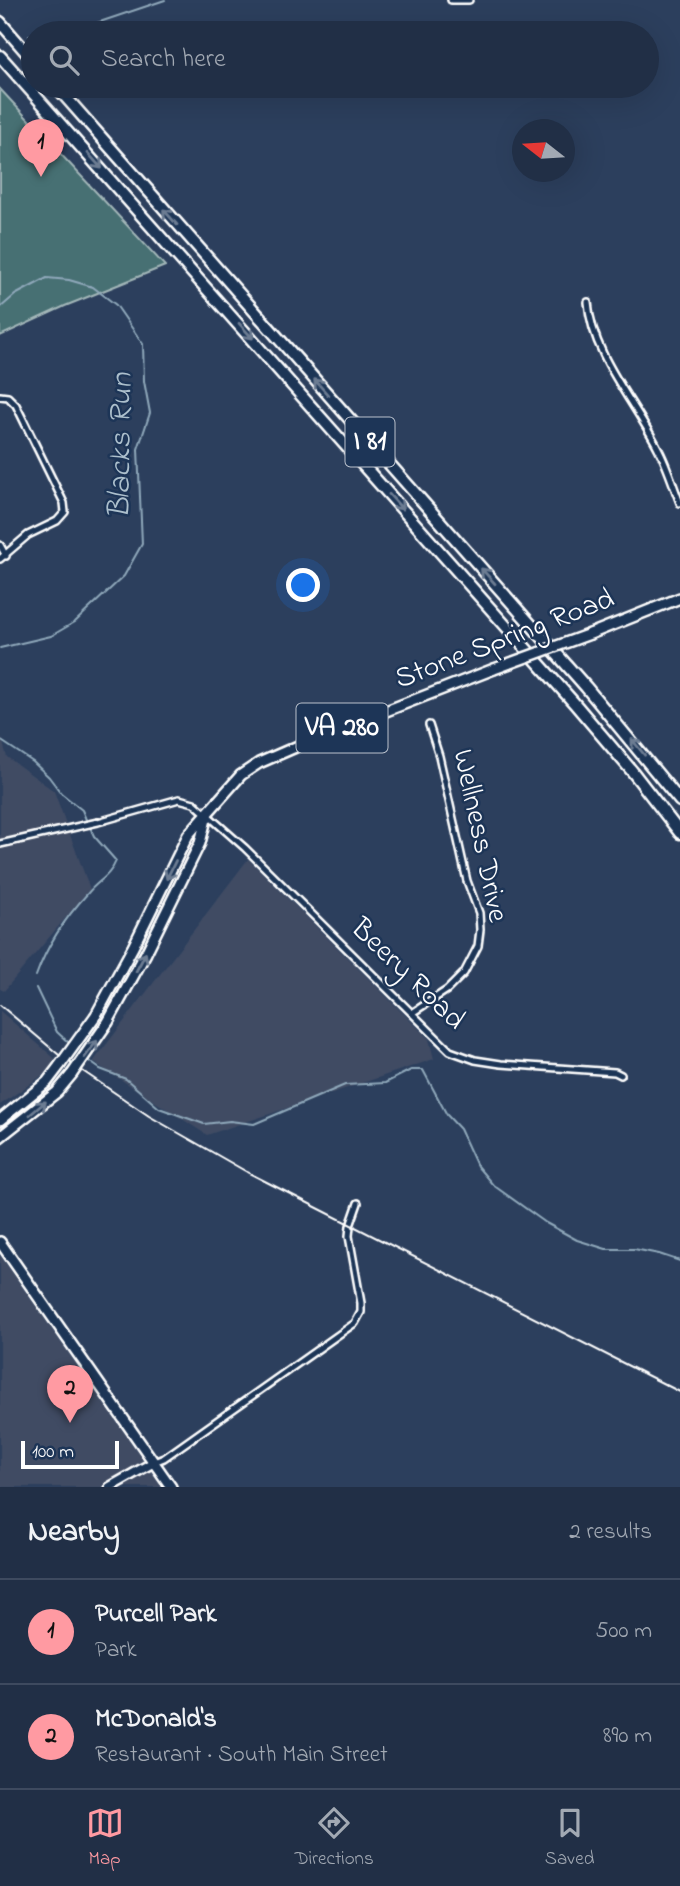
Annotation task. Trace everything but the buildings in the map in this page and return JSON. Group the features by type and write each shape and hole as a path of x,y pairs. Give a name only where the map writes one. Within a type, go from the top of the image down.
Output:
{"highway":[{"path":"0,22 21,46"},
{"name":"I 81","path":"0,56 21,80"},
{"name":"I 81","path":"37,98 567,695 632,771 680,833"},
{"name":"I 81","path":"67,98 590,691 680,801"}],"main road":[{"name":"Stone Spring Road","path":"0,1120 47,1082 96,1015 188,835 240,775 259,763 314,739 680,598"},
{"name":"Stone Spring Road","path":"0,1137 57,1092 108,1022 146,953 200,843 208,813"},
{"path":"0,1242 171,1487"},
{"path":"110,1487 154,1462"}],"street":[{"path":"451,0 469,0"},
{"path":"588,302 589,318 604,356 659,450 680,503"},
{"path":"0,396 8,397 16,405 64,503 65,512 57,521 28,535 3,558 0,545"},
{"name":"Wellness Drive","path":"412,1013 447,990 464,973 475,954 480,930 479,913 467,881 439,756 429,725"},
{"path":"0,844 98,822 179,799 194,803 208,813"},
{"name":"Beery Road","path":"208,813 447,1049 475,1060 519,1066 615,1072 621,1075"},
{"path":"154,1462 164,1458 355,1323 362,1303 349,1232 358,1203"}],"shaded area":[{"path":"0,732 7,757 54,791 90,889 4,991 0,989"},
{"path":"248,859 429,1039 434,1059 207,1135 93,1062"},
{"path":"0,1011 60,1063 0,1105"},
{"path":"0,1255 162,1487 0,1487"}],"green space":[{"path":"0,89 165,266 65,306 0,336"}],"waterway":[{"path":"103,21 165,0"},
{"name":"Blacks Run","path":"0,308 15,295 47,278 69,280 93,287 116,305 143,344 144,381 150,413 138,449 142,544 124,576 75,622 51,636 0,648"},
{"name":"Blacks Run","path":"0,740 33,762 49,777 61,793 82,810 87,822"},
{"name":"Blacks Run","path":"36,976 51,942 116,861 94,836 90,827"},
{"name":"Blacks Run","path":"36,988 57,1032 69,1043"},
{"name":"Blacks Run","path":"86,1059 100,1069 126,1079 159,1108 204,1124 230,1121 254,1124 345,1085 385,1083 411,1070 423,1070 447,1115 460,1129 477,1166 493,1185 546,1223 577,1240 606,1249 634,1249 680,1261"}],"railway":[{"path":"0,1005 59,1055 149,1116 247,1172 680,1392"}],"place":[{"name":"Purcell Park","path":"41,177"},
{"name":"McDonald's","path":"70,1423"}]}
